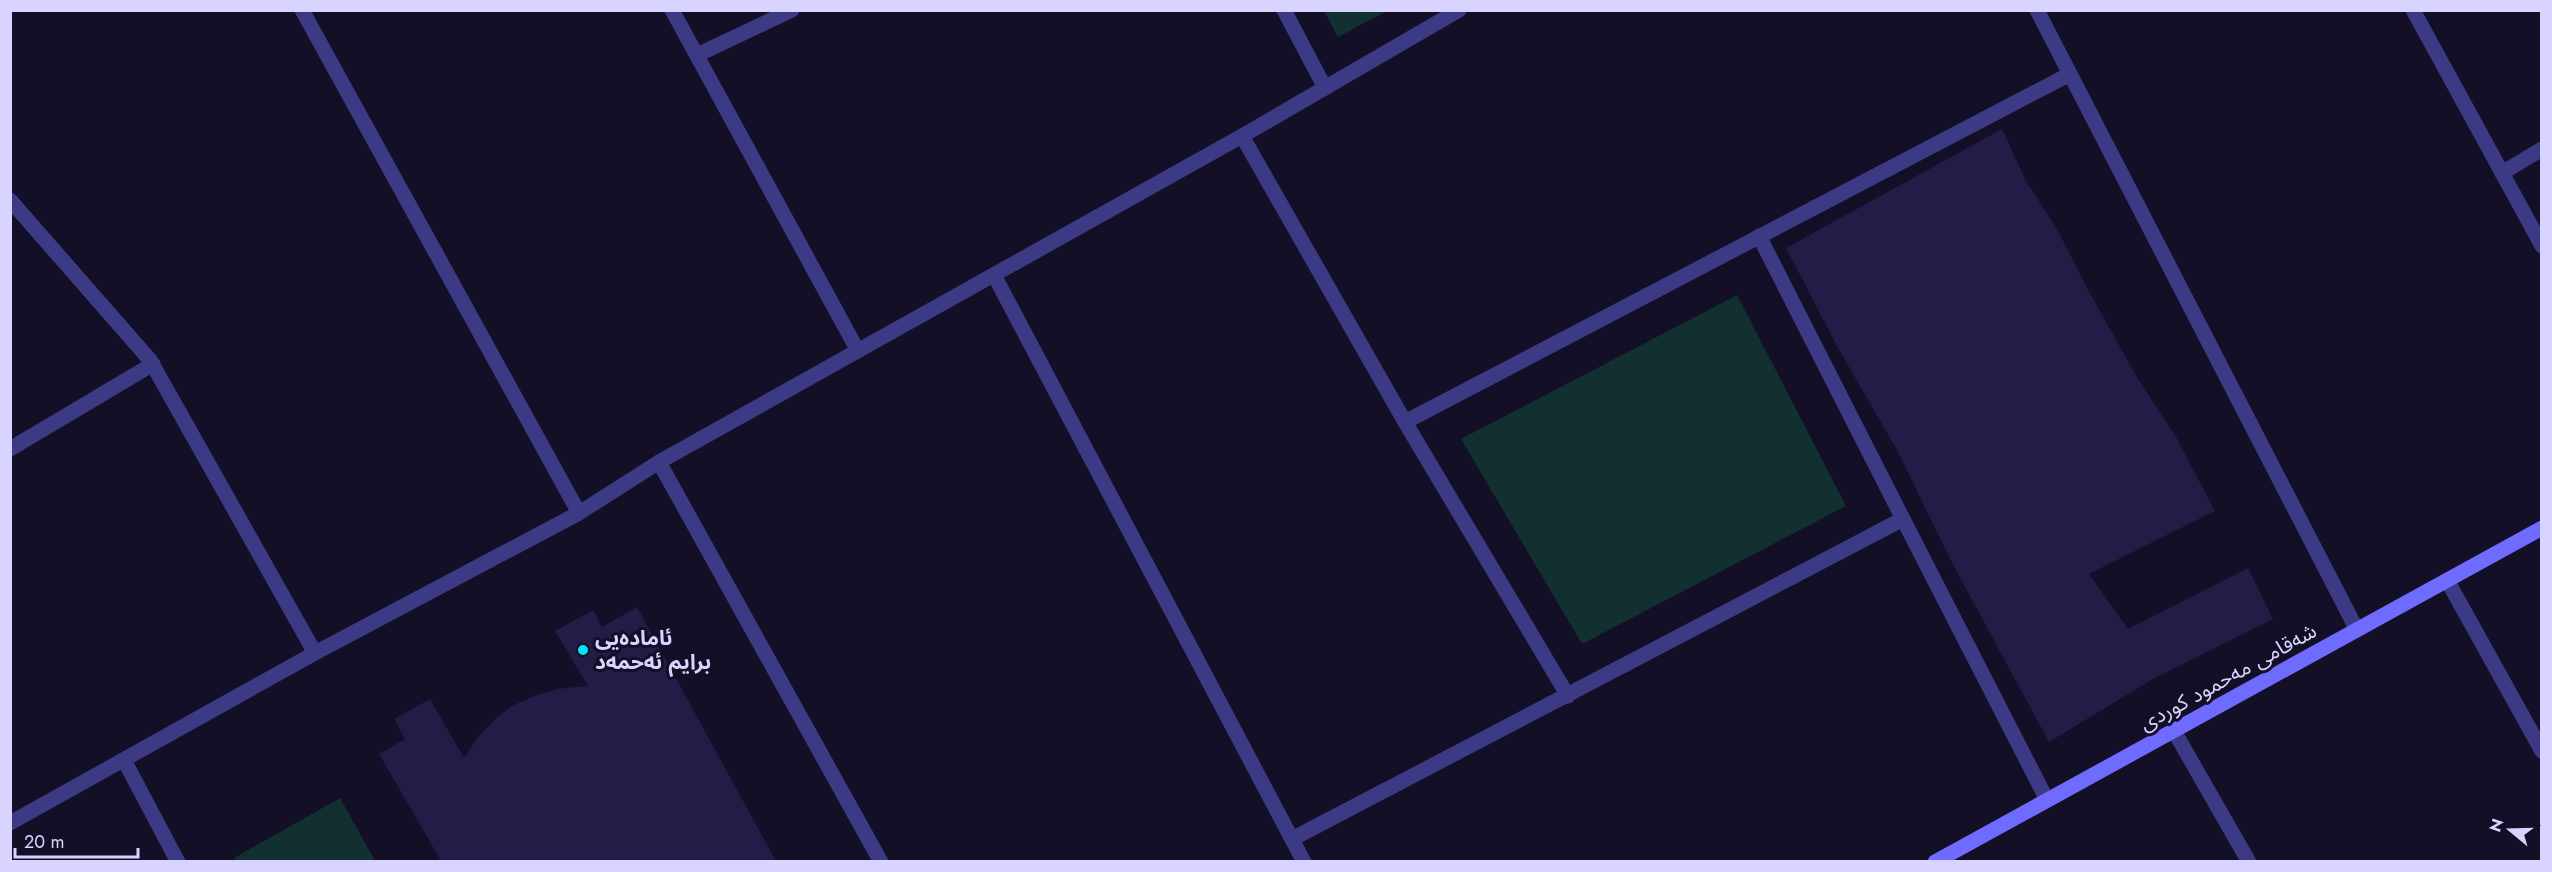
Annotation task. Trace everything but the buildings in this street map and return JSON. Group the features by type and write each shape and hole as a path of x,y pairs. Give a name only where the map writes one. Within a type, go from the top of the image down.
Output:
{"street":[{"path":"302,10 579,513"},
{"path":"672,10 858,351"},
{"path":"697,55 792,10"},
{"path":"1284,10 1325,88"},
{"path":"10,823 315,653 579,513 659,462 1242,136 1459,10"},
{"path":"2037,10 2357,630"},
{"path":"2414,10 2541,246"},
{"path":"1406,422 2070,74"},
{"path":"1242,136 1406,422 1568,696"},
{"path":"2502,173 2541,149"},
{"path":"10,200 153,364 315,653"},
{"path":"1759,236 2047,800"},
{"path":"994,275 1304,861"},
{"path":"10,448 153,364"},
{"path":"659,462 881,861"},
{"path":"1292,838 1568,696 1903,519"},
{"name":"شەقامی مەحمود کوردی","path":"1935,861 2541,528"},
{"path":"2447,580 2541,751"},
{"path":"2174,731 2249,861"},
{"path":"124,760 178,861"}],"green space":[{"path":"1324,11 1387,11 1338,37"},
{"path":"1737,295 1846,506 1582,644 1461,439"},
{"path":"340,798 375,861 236,861 234,858"}],"place":[{"name":"ئامادەیی برایم ئەحمەد","path":"583,650"}]}
